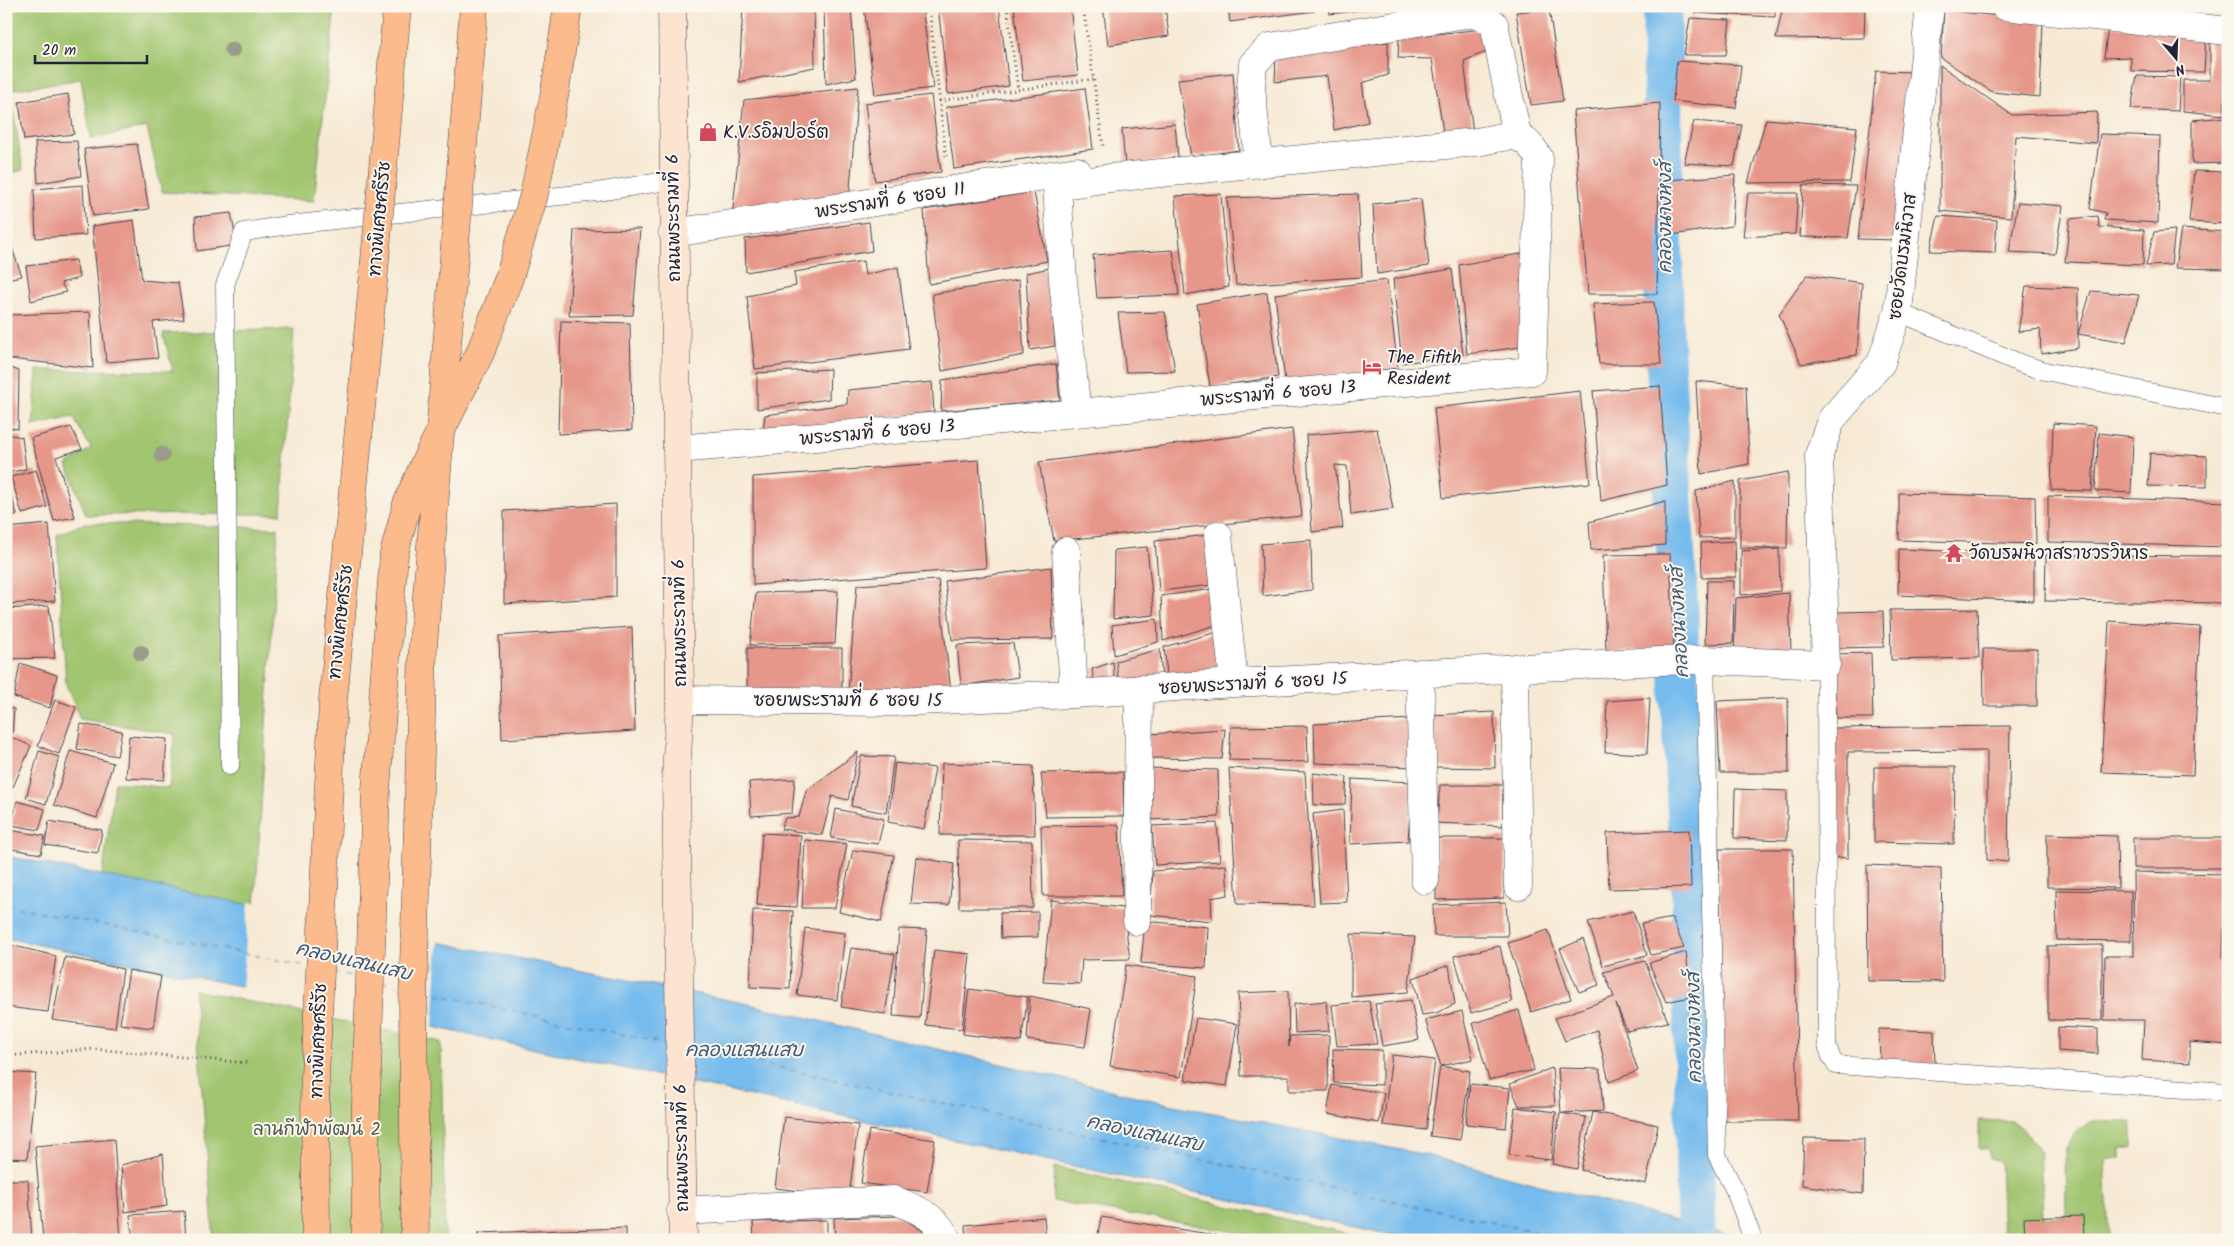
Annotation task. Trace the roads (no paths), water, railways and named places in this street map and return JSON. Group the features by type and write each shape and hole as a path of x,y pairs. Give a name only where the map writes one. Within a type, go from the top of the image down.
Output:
{"highway":[{"name":"ทางพิเศษศรีรัช","path":"316,1240 315,1077 333,700 374,272 397,6"},
{"path":"415,1240 413,1000 423,646 474,6"},
{"path":"366,1240 365,1136 376,790 394,554 407,504 426,460 480,353 509,278 534,195 555,91 568,6"}],"main road":[{"name":"ถนนพระรามที่ 6","path":"672,6 673,233 680,700 676,777 683,1240"}],"street":[{"name":"ซอยวัดบรมนิวาส","path":"1826,665 1819,455 1831,420 1881,363 1898,312 1930,6"},
{"path":"2004,6 2228,31"},
{"path":"1077,413 1063,281 1057,186 1110,178 1259,164 1476,142 1517,135 1494,24 1480,14 1465,14 1270,47 1253,64 1251,87 1259,164"},
{"name":"พระรามที่ 6 ซอย 13","path":"677,449 1532,371 1539,158 1530,143 1517,135"},
{"name":"พระรามที่ 6 ซอย 11","path":"673,233 1106,166"},
{"path":"1218,534 1234,683"},
{"path":"1066,551 1074,694"},
{"name":"ซอยพระรามที่ 6 ซอย 15","path":"680,700 894,702 1074,694 1234,683 1660,661 1704,660 1826,665"},
{"path":"1515,668 1518,886"},
{"path":"1420,673 1426,880"},
{"path":"1137,922 1139,689"},
{"path":"681,1205 894,1200 919,1210 936,1221 947,1240"}],"lane":[{"path":"230,766 225,286 244,232 288,224 597,192 673,180"},
{"path":"1898,312 2022,364 2044,371 2228,408"},
{"path":"1704,660 1717,1155 1736,1193 1750,1234"},
{"path":"1826,665 1828,1045 1831,1057 1836,1065 2228,1092"}],"water":[{"name":"คลองแสนแสบ","path":"6,856 753,1005 1173,1105 1426,1155 1725,1234 1778,1240 1415,1240 318,1002 6,938"}],"waterway":[{"name":"คลองนางหงส์","path":"1662,6 1664,335 1679,613 1679,688 1691,887 1696,1240"}],"place":[{"name":"K.V.Sอิมปอร์ต","path":"708,132"},
{"name":"The Fifith Resident","path":"1372,367"},
{"name":"วัดบรมนิวาสราชวรวิหาร","path":"1954,553"}],"park label":[{"name":"ลานกีฬาพัฒน์ 2","path":"317,1129"}]}
